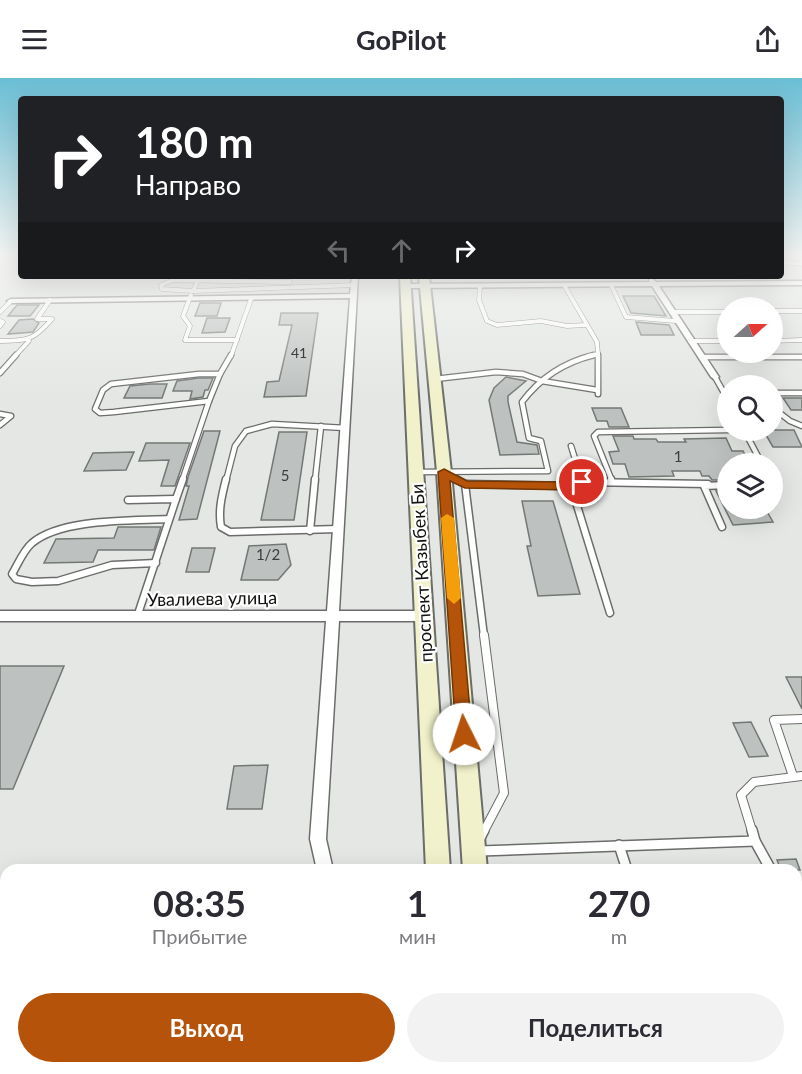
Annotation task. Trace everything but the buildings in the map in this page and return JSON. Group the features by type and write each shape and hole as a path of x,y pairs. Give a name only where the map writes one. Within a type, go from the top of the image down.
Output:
{"street":[{"path":"87,302 111,302"},
{"path":"324,864 318,839 353,302"},
{"name":"проспект Казыбек Би","path":"407,302 438,864"},
{"name":"проспект Казыбек Би","path":"426,302 444,472 474,864"},
{"path":"665,302 714,376"},
{"name":"Увалиева улица","path":"0,616 137,618 425,616"}],"lane":[{"path":"0,373 52,319 37,319 48,302"},
{"path":"187,302 183,316 190,326 185,340 237,340"},
{"path":"137,618 209,401 220,374 232,354 250,302"},
{"path":"480,302 487,321 497,325 541,321 567,326 586,325"},
{"path":"434,379 496,372 523,374 542,381 598,392 597,342 574,302"},
{"path":"619,302 626,317 676,321"},
{"path":"783,311 802,311"},
{"path":"671,312 717,312"},
{"path":"0,321 3,322 0,326"},
{"path":"783,341 802,340"},
{"path":"0,341 29,341"},
{"path":"689,341 717,341"},
{"path":"417,472 548,471 541,441 529,438 522,402 531,389 574,360 598,354"},
{"path":"701,357 802,357"},
{"path":"209,401 126,412 100,413 94,409 103,390 111,384 199,374 220,374"},
{"path":"714,376 717,380"},
{"path":"783,393 802,393"},
{"path":"0,414 11,416 0,425"},
{"path":"783,416 802,426"},
{"path":"338,529 230,532 221,527 218,516 219,503 239,436 248,428 266,424 346,428"},
{"path":"310,531 321,426"},
{"path":"612,482 594,436 598,432 717,430"},
{"path":"571,446 582,482"},
{"path":"444,472 465,484 571,486 582,482 717,484"},
{"path":"465,484 504,793 473,851"},
{"path":"708,484 704,486 722,527"},
{"path":"571,486 610,613"},
{"path":"128,500 176,499"},
{"path":"156,564 112,565 58,581 32,582 16,579 12,574 32,542 56,531 91,524 169,519"},
{"path":"768,864 755,841 741,795 754,782 798,776 774,720 802,719"},
{"path":"473,851 755,841"},
{"path":"619,845 625,864"}],"slow traffic":[{"path":"447,518 454,598"}],"route":[{"path":"464,734 444,472 465,484 571,486 582,482"}]}
